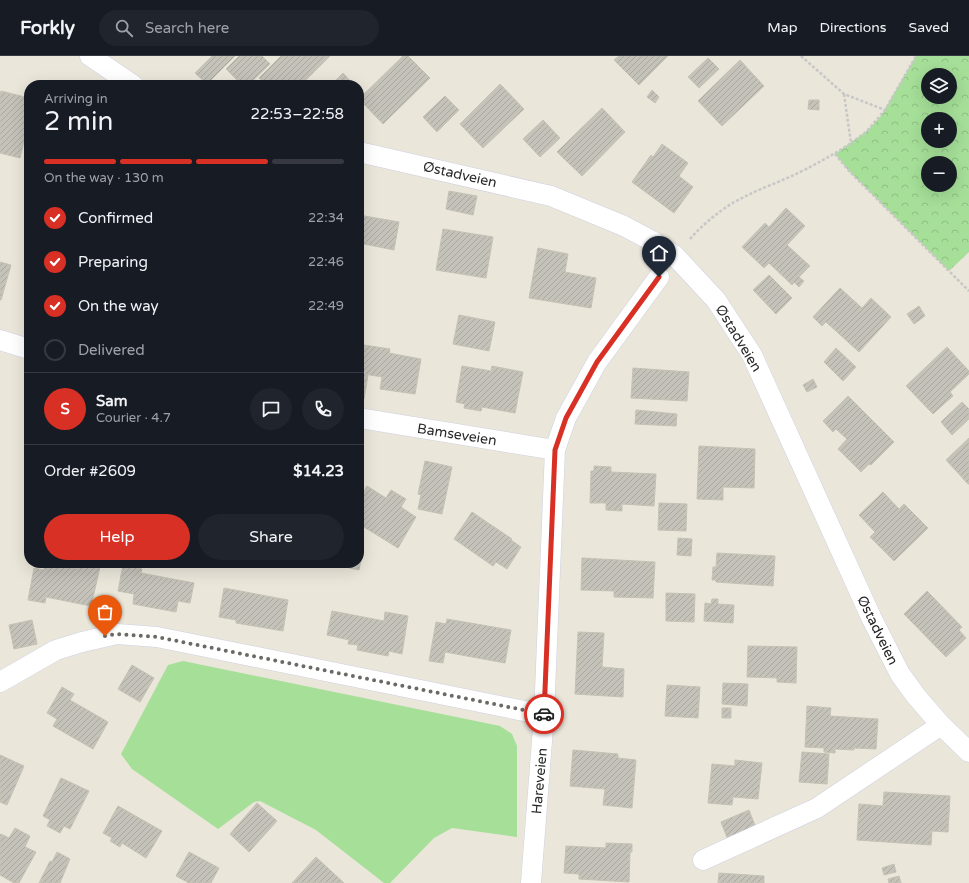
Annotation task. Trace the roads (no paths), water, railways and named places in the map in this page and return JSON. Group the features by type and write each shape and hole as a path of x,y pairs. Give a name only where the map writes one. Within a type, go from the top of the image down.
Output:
{"street":[{"path":"90,56 126,80"},
{"name":"Østadveien","path":"364,153 551,196 624,226 652,241 675,256 716,300 752,355 882,642 900,674 941,726 969,752"},
{"name":"Hareveien","path":"531,883 544,715 555,450 566,418 597,362 659,277"},
{"path":"0,340 24,347"},
{"name":"Bamseveien","path":"364,419 555,450"},
{"path":"0,682 56,650 117,634 157,637 544,715"},
{"path":"703,860 817,808 941,726"}]}
